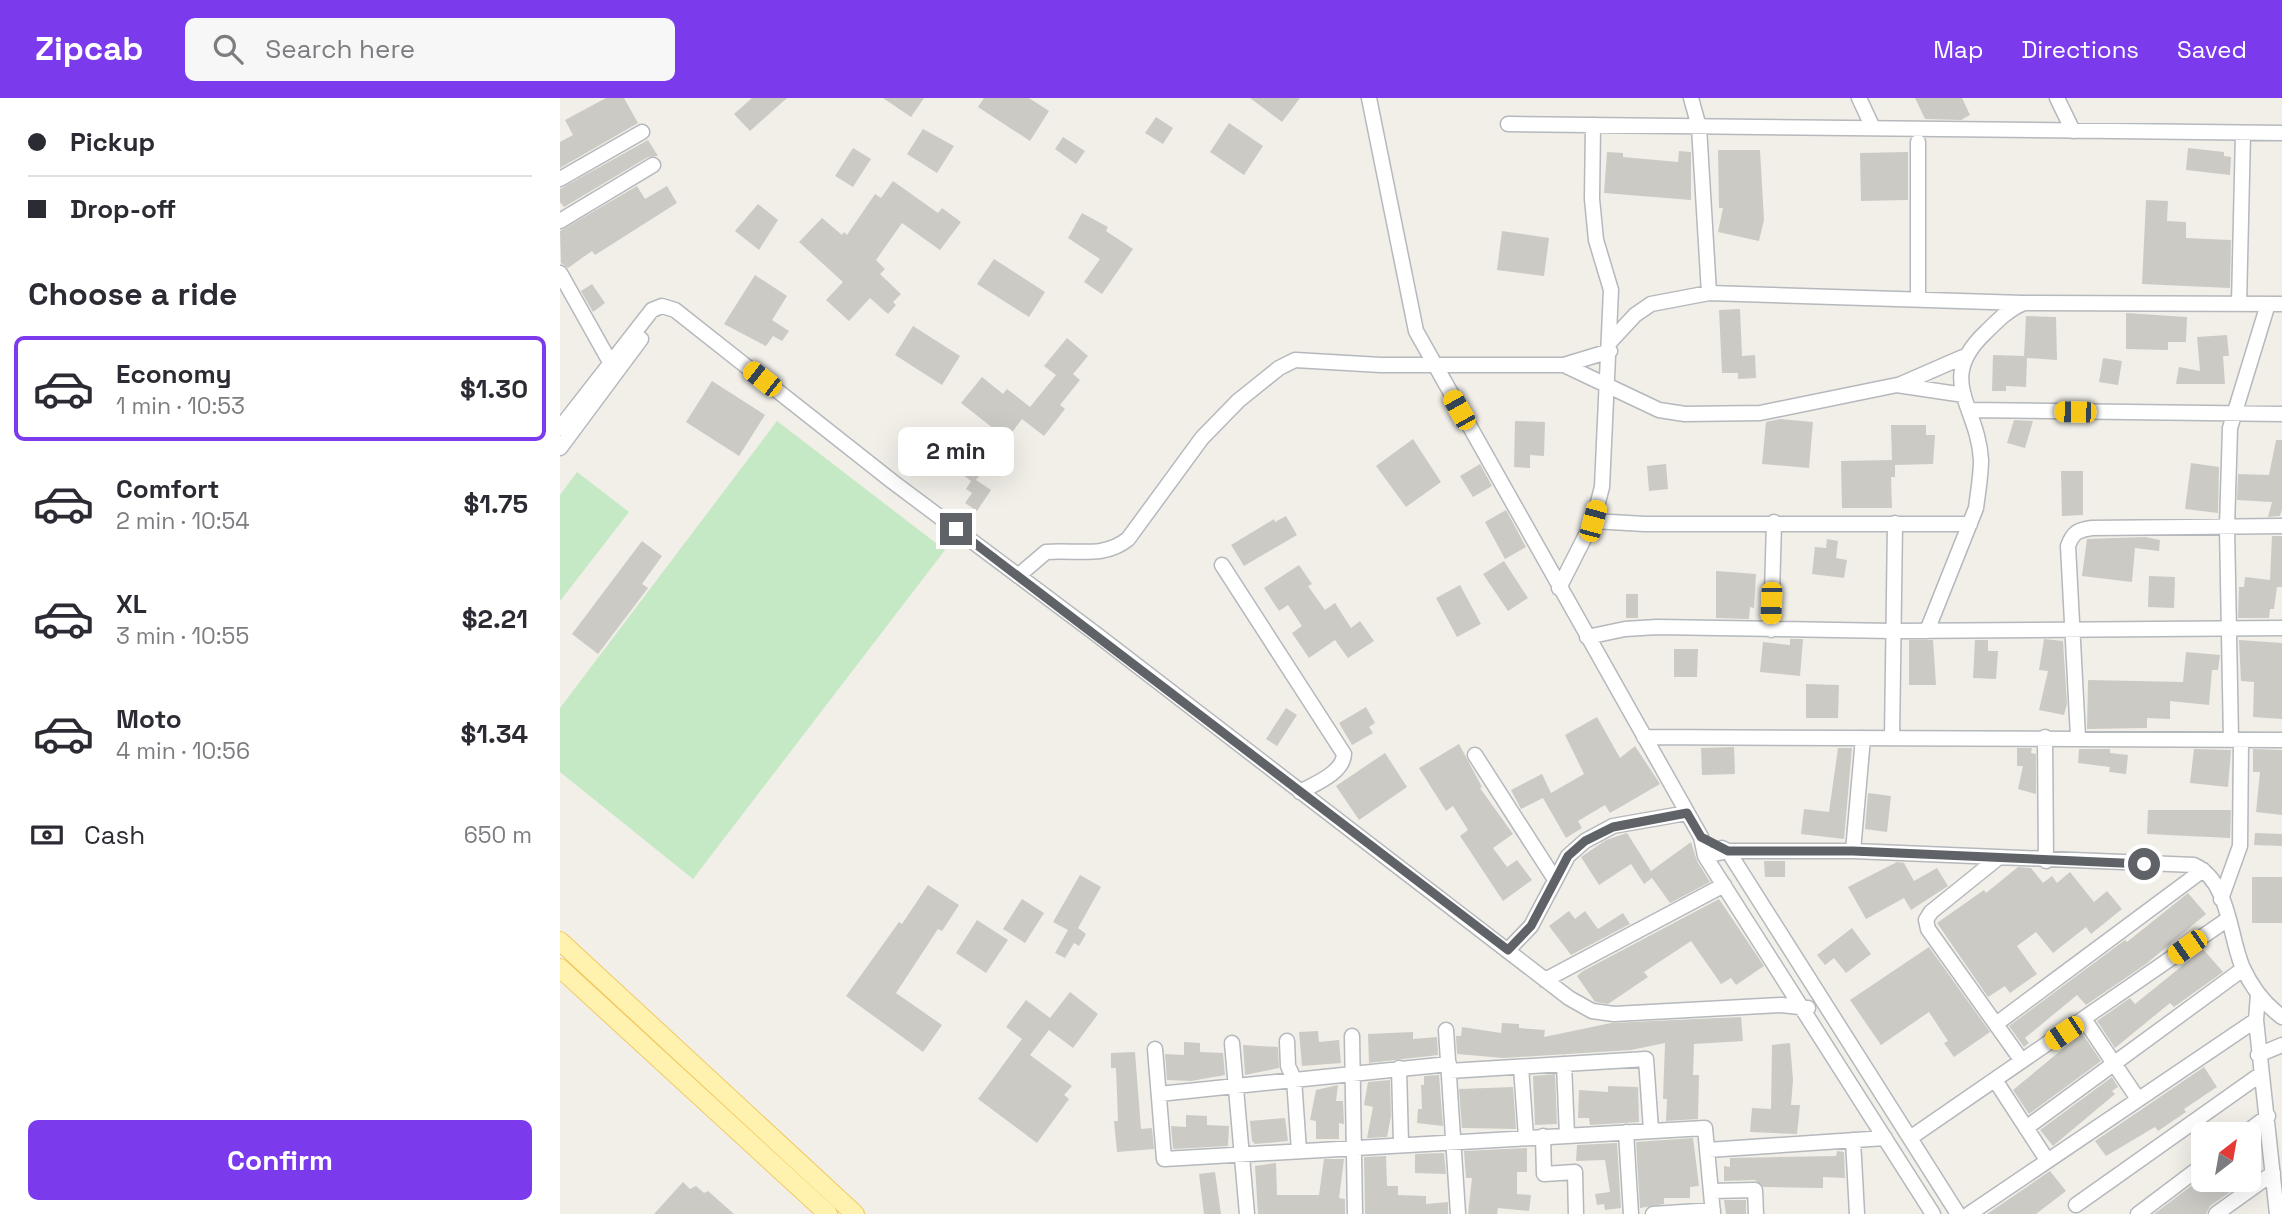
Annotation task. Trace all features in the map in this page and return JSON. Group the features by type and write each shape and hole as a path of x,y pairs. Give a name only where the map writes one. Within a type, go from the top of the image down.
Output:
{"main road":[{"path":"560,941 855,1214"},
{"path":"560,968 828,1214"}],"street":[{"path":"1369,98 1416,331 1701,837 1705,856 1812,1007 1910,1138 1958,1214"},
{"path":"1691,98 1699,127 1709,293"},
{"path":"1859,98 1873,128"},
{"path":"2057,98 2073,131"},
{"path":"1508,124 2282,133"},
{"path":"1559,588 1593,521 1602,487 1611,290 1596,240 1592,199 1593,125"},
{"path":"560,179 642,132"},
{"path":"2239,304 2243,133"},
{"path":"1918,299 1919,142"},
{"path":"560,221 653,165"},
{"path":"560,273 610,362"},
{"path":"1018,576 1046,552 1103,552 1118,548 1128,539 1202,438 1238,401 1279,368 1295,360 1381,365 1564,365 1610,346 1634,315 1651,304 1709,293 2024,303 2275,304 2231,428 2227,629 2236,740 2240,846 2221,899"},
{"path":"1564,365 1659,410 1731,415 1760,413 1897,386 1964,357 2001,317 2024,303"},
{"path":"562,437 610,362 652,310 662,306 675,310 893,482 1545,980 1592,1010 1614,1014 1782,1005 1812,1007"},
{"path":"562,437 658,315 658,308"},
{"path":"1927,631 1976,508 1981,459 1961,383 1964,357"},
{"path":"1897,386 1964,394"},
{"path":"1969,411 2282,414"},
{"path":"1593,521 1645,524 1970,524"},
{"path":"1770,629 1774,522"},
{"path":"1892,738 1895,523"},
{"path":"2078,737 2068,546 2072,535 2079,530 2282,526"},
{"path":"1222,565 1344,754 1343,763 1338,769 1300,792"},
{"path":"1587,637 1657,627 1893,631 2282,628"},
{"path":"1644,737 2282,740"},
{"path":"2045,737 2046,861"},
{"path":"1853,851 1863,738"},
{"path":"1475,755 1554,878"},
{"path":"1508,950 1531,926 1568,856 1585,841 1613,827 1687,813"},
{"path":"1701,837 1728,851 1885,1138 1933,1214"},
{"path":"1705,856 1728,851 1853,851 2194,866 2211,878 2221,899 2243,969 2258,995 2282,1017"},
{"path":"1998,858 1931,912 1926,920 1928,929 2022,1061"},
{"path":"1996,1024 2203,870"},
{"path":"1545,980 1724,885"},
{"path":"1910,1138 2228,919"},
{"path":"2026,1128 2243,969"},
{"path":"2258,995 2258,1055 2268,1116 2277,1214"},
{"path":"2084,1019 2138,1099"},
{"path":"1969,1214 2256,1020"},
{"path":"1446,1030 1458,1214"},
{"path":"1352,1036 1355,1214"},
{"path":"1287,1041 1288,1066 1294,1079 1299,1151"},
{"path":"1232,1043 1247,1214"},
{"path":"2258,1055 2282,1045"},
{"path":"1155,1049 1164,1159 1454,1140 1705,1128 1713,1212 1653,1214"},
{"path":"1158,1094 1399,1068 1521,1067 1646,1059 1651,1130"},
{"path":"1564,1064 1567,1135"},
{"path":"1521,1067 1526,1137"},
{"path":"1399,1068 1401,1144"},
{"path":"2076,1205 2261,1074"},
{"path":"1994,1080 2047,1160"},
{"path":"2260,1122 2268,1116"},
{"path":"1626,1132 1631,1214"},
{"path":"1543,1136 1544,1174 1575,1172 1576,1214"},
{"path":"1708,1150 1885,1138"},
{"path":"1853,1140 1857,1214"},
{"path":"2216,1214 2273,1173"},
{"path":"2138,1214 2191,1174"},
{"path":"1711,1191 1755,1190 1756,1214"}],"green space":[{"path":"777,421 945,550 693,879 560,772 560,708"},
{"path":"577,472 629,512 560,601 560,495"}],"building":[{"path":"606,98 624,98 638,123 560,168 560,142 573,135 565,120"},
{"path":"752,98 787,98 750,131 734,114"},
{"path":"883,98 924,98 911,117"},
{"path":"984,98 1029,98 1049,111 1030,141 978,107"},
{"path":"1250,98 1300,98 1282,122"},
{"path":"1915,98 1962,98 1970,115 1961,120 1925,119"},
{"path":"1156,117 1173,128 1163,144 1145,133"},
{"path":"1229,123 1263,146 1244,175 1210,152"},
{"path":"923,129 954,146 937,173 907,154"},
{"path":"1063,137 1085,151 1076,164 1055,149"},
{"path":"648,140 658,156 648,157 564,207 560,202 560,189"},
{"path":"853,148 871,159 853,187 835,176"},
{"path":"2188,148 2224,152 2224,156 2231,157 2230,175 2186,170"},
{"path":"1718,150 1760,150 1764,220 1759,241 1718,232 1723,208 1719,208"},
{"path":"1679,151 1691,152 1691,200 1604,193 1607,152 1623,153 1623,157 1678,162"},
{"path":"1908,152 1908,200 1861,201 1860,153"},
{"path":"893,181 938,213 942,208 961,222 940,250 902,223 876,260 885,269 880,274 901,294 893,302 896,305 888,314 870,298 849,321 826,300 843,282 799,242 822,218 842,235 844,232 847,235 875,194 881,198"},
{"path":"637,186 645,199 667,186 677,203 595,255 592,251 568,268 561,263 560,231"},
{"path":"2146,200 2168,201 2167,221 2186,222 2186,238 2231,240 2230,288 2142,284"},
{"path":"758,204 778,220 759,250 735,231"},
{"path":"1082,213 1108,227 1106,231 1133,249 1102,294 1084,282 1100,259 1068,238"},
{"path":"1502,231 1549,238 1544,276 1497,270"},
{"path":"994,259 1045,292 1029,317 977,284"},
{"path":"755,275 787,296 772,320 789,331 782,341 773,336 766,346 724,324"},
{"path":"592,284 605,303 593,312 581,291"},
{"path":"1740,309 1742,356 1755,355 1756,378 1738,379 1738,373 1722,373 1719,310"},
{"path":"2126,313 2187,317 2186,342 2168,342 2168,350 2126,349"},
{"path":"2026,316 2056,317 2057,360 2027,358 2026,387 2006,386 2006,391 1992,391 1993,355 2024,356"},
{"path":"913,326 960,356 942,385 895,355"},
{"path":"2227,335 2229,356 2223,356 2225,384 2176,384 2179,367 2200,371 2197,337"},
{"path":"1067,338 1088,356 1073,374 1080,380 1060,405 1065,409 1044,436 1022,419 1007,439 961,403 982,377 1003,394 1007,389 1030,407 1056,375 1044,366"},
{"path":"2103,358 2122,361 2118,385 2099,382"},
{"path":"712,381 765,415 739,456 686,422"},
{"path":"1780,419 1813,422 1809,468 1762,464 1766,422"},
{"path":"2014,420 2033,421 2025,448 2007,443"},
{"path":"1515,421 1545,422 1544,456 1530,455 1530,468 1514,467"},
{"path":"1891,425 1926,425 1926,435 1935,435 1933,464 1895,465 1895,477 1891,477 1892,508 1842,508 1841,461 1892,460"},
{"path":"1413,439 1441,482 1406,507 1376,466"},
{"path":"2276,440 2282,440 2282,509 2280,516 2268,517 2272,502 2237,500 2238,474 2269,475"},
{"path":"979,451 991,460 976,480 991,490 977,511 965,503 972,493 966,489 971,481 962,474"},
{"path":"2191,463 2219,467 2218,513 2185,509"},
{"path":"1480,464 1492,486 1473,497 1460,476"},
{"path":"1666,464 1668,489 1649,491 1647,466"},
{"path":"2061,471 2083,471 2083,515 2062,516"},
{"path":"1506,510 1526,547 1505,559 1485,522"},
{"path":"1286,516 1297,535 1244,566 1231,545 1274,519 1275,522"},
{"path":"2272,536 2282,536 2282,587 2277,587 2274,609 2270,609 2269,618 2238,618 2239,587 2244,587 2245,577 2270,580"},
{"path":"2145,537 2160,540 2159,551 2135,548 2132,582 2082,576 2087,539"},
{"path":"1827,539 1838,541 1836,558 1847,560 1844,578 1812,574 1815,547 1826,548"},
{"path":"642,541 662,556 642,584 648,588 598,654 572,634"},
{"path":"1504,561 1528,598 1508,611 1483,574"},
{"path":"1299,565 1312,584 1308,586 1325,610 1335,603 1351,628 1360,621 1374,641 1348,658 1335,640 1309,658 1292,633 1302,626 1288,605 1279,611 1264,588"},
{"path":"1716,571 1756,574 1754,608 1750,607 1749,619 1716,618"},
{"path":"2149,576 2175,577 2174,608 2148,607"},
{"path":"1460,585 1481,624 1457,637 1436,598"},
{"path":"1626,594 1638,594 1638,618 1626,618"},
{"path":"1790,639 1803,639 1800,676 1760,672 1763,642 1790,645"},
{"path":"2044,639 2063,641 2067,704 2064,715 2039,710 2048,671 2039,670"},
{"path":"1909,640 1933,640 1936,685 1909,685"},
{"path":"1975,640 1988,640 1988,651 1998,651 1996,679 1973,678"},
{"path":"2239,640 2282,643 2282,719 2253,717 2254,682 2241,681"},
{"path":"1674,649 1698,649 1697,677 1674,677"},
{"path":"2186,652 2220,655 2218,670 2212,670 2209,705 2170,701 2170,719 2147,718 2147,728 2087,729 2088,680 2183,682"},
{"path":"1806,684 1839,685 1838,718 1806,718"},
{"path":"1366,707 1375,723 1369,727 1373,733 1352,745 1339,723"},
{"path":"1286,708 1297,715 1277,746 1266,739"},
{"path":"1597,717 1620,758 1635,746 1660,784 1610,813 1605,805 1578,821 1582,828 1566,838 1543,798 1521,809 1511,790 1542,774 1551,793 1584,774 1565,735"},
{"path":"1459,744 1482,787 1480,788 1513,834 1493,848 1507,867 1517,860 1532,880 1503,901 1460,836 1468,830 1453,806 1446,811 1419,768"},
{"path":"1734,747 1735,774 1702,775 1701,748"},
{"path":"1838,748 1852,748 1844,839 1801,834 1804,809 1829,812"},
{"path":"2017,748 2032,748 2031,753 2036,754 2036,794 2018,789 2023,766 2017,766"},
{"path":"2079,749 2110,749 2110,753 2128,755 2126,774 2109,772 2110,767 2078,763"},
{"path":"2194,749 2231,750 2228,787 2190,783"},
{"path":"2253,749 2282,750 2282,815 2256,812 2260,772 2253,772"},
{"path":"1385,753 1407,787 1359,820 1336,786"},
{"path":"1868,793 1891,796 1887,832 1865,829"},
{"path":"2148,810 2231,810 2230,838 2147,834"},
{"path":"1627,833 1651,871 1691,842 1697,861 1710,882 1670,903 1652,878 1644,884 1631,864 1599,885 1581,857 1606,840"},
{"path":"2255,833 2282,834 2282,846 2254,845"},
{"path":"1764,861 1785,861 1785,877 1765,877"},
{"path":"1897,862 1904,863 1914,881 1937,868 1948,886 1911,910 1904,898 1866,919 1848,887"},
{"path":"2018,867 2031,868 2043,883 2052,876 2057,883 2070,872 2094,902 2107,891 2122,909 2091,934 2086,927 2053,953 2036,932 2017,946 2037,974 2010,993 2005,986 1988,997 1937,923 1984,890 1986,893"},
{"path":"1080,875 1101,887 1078,928 1086,934 1079,946 1074,943 1065,958 1055,953 1068,930 1053,922"},
{"path":"2252,877 2282,877 2282,923 2252,923"},
{"path":"928,885 959,905 942,931 938,929 896,993 942,1025 923,1052 846,996 899,922 902,924"},
{"path":"2188,893 2206,914 2146,964 2086,1005 2077,995 2025,1038 2029,1043 2024,1047 2009,1026 2125,940 2127,942"},
{"path":"1022,899 1044,913 1025,943 1003,929"},
{"path":"1719,899 1764,966 1736,985 1731,978 1721,984 1691,941 1644,972 1648,977 1608,1004 1595,1002 1577,976 1583,971"},
{"path":"1569,911 1575,919 1585,911 1598,929 1623,913 1630,924 1571,955 1549,926"},
{"path":"977,920 1008,940 986,973 956,953"},
{"path":"1852,928 1871,954 1846,973 1834,958 1825,965 1817,955"},
{"path":"1929,947 1990,1032 1954,1057 1944,1043 1948,1041 1929,1012 1881,1045 1850,1000"},
{"path":"2203,949 2223,972 2174,1007 2170,1003 2115,1048 2097,1021 2130,998 2135,1004"},
{"path":"1070,992 1098,1014 1073,1048 1049,1030 1030,1055 1072,1086 1064,1095 1069,1099 1037,1143 978,1099 1022,1039 1006,1027 1026,1000 1050,1018"},
{"path":"1741,1017 1743,1041 1694,1044 1693,1075 1699,1075 1698,1119 1666,1121 1667,1099 1663,1099 1665,1043 1631,1050 1504,1058 1457,1054 1456,1036 1461,1036 1462,1027 1501,1033 1502,1023 1519,1024 1519,1028 1545,1030 1544,1037 1611,1023"},
{"path":"1318,1031 1319,1042 1339,1040 1341,1063 1302,1066 1299,1032"},
{"path":"1413,1032 1413,1039 1437,1037 1438,1055 1369,1063 1368,1034"},
{"path":"2082,1033 2101,1061 2029,1114 2013,1090"},
{"path":"1184,1042 1200,1043 1200,1052 1223,1053 1225,1075 1191,1081 1167,1080 1165,1054 1184,1055"},
{"path":"1790,1043 1793,1080 1791,1105 1800,1105 1797,1134 1750,1132 1752,1108 1771,1109 1772,1045"},
{"path":"1243,1045 1278,1047 1279,1068 1245,1075"},
{"path":"1135,1052 1141,1129 1152,1128 1154,1149 1117,1152 1114,1121 1118,1121 1116,1068 1111,1068 1111,1053"},
{"path":"2204,1067 2217,1087 2158,1131 2155,1127 2106,1156 2095,1141"},
{"path":"1555,1074 1557,1124 1535,1125 1533,1076"},
{"path":"1439,1075 1443,1126 1417,1123 1418,1109 1422,1109 1421,1085 1424,1085 1424,1076"},
{"path":"2112,1077 2118,1087 2112,1091 2115,1094 2053,1146 2040,1130"},
{"path":"1390,1080 1391,1116 1387,1137 1367,1138 1373,1107 1364,1105 1368,1082"},
{"path":"1338,1085 1336,1101 1343,1101 1344,1124 1339,1123 1339,1139 1316,1139 1316,1121 1310,1120 1316,1090"},
{"path":"1608,1086 1638,1087 1639,1122 1590,1125 1589,1118 1578,1118 1579,1090 1608,1092"},
{"path":"1513,1087 1516,1129 1462,1128 1459,1089"},
{"path":"1186,1115 1207,1116 1207,1125 1229,1126 1228,1146 1173,1149 1171,1126 1186,1127"},
{"path":"1285,1118 1288,1141 1255,1144 1252,1141 1250,1121"},
{"path":"1693,1138 1699,1186 1690,1187 1690,1198 1664,1198 1664,1204 1640,1208 1636,1142"},
{"path":"1617,1143 1621,1208 1605,1210 1604,1204 1597,1205 1595,1194 1610,1192 1605,1160 1576,1161 1577,1145"},
{"path":"1527,1148 1527,1172 1517,1172 1517,1194 1531,1195 1529,1211 1498,1208 1497,1214 1468,1214 1472,1178 1466,1178 1464,1151"},
{"path":"1837,1151 1844,1152 1845,1178 1823,1177 1823,1188 1764,1187 1755,1180 1724,1181 1724,1166 1730,1167 1730,1158 1836,1156"},
{"path":"1444,1153 1446,1174 1415,1173 1415,1154"},
{"path":"1386,1156 1387,1186 1398,1186 1398,1195 1426,1196 1426,1204 1448,1202 1448,1214 1365,1214 1364,1157"},
{"path":"1324,1159 1344,1159 1339,1198 1345,1199 1345,1214 1258,1214 1255,1166 1276,1163 1277,1195 1319,1195"},
{"path":"2050,1171 2066,1191 2036,1214 1987,1214"},
{"path":"1215,1172 1221,1214 1204,1214 1199,1174"},
{"path":"683,1182 690,1189 696,1186 704,1193 708,1191 734,1214 654,1214"},
{"path":"2191,1186 2191,1192 2230,1192 2210,1206 2206,1214 2154,1214"},
{"path":"1724,1200 1746,1200 1746,1214 1726,1214"}],"route":[{"path":"956,529 1508,950 1531,926 1568,856 1585,841 1613,827 1687,813 1701,837 1728,851 1853,851 2144,864"}]}
